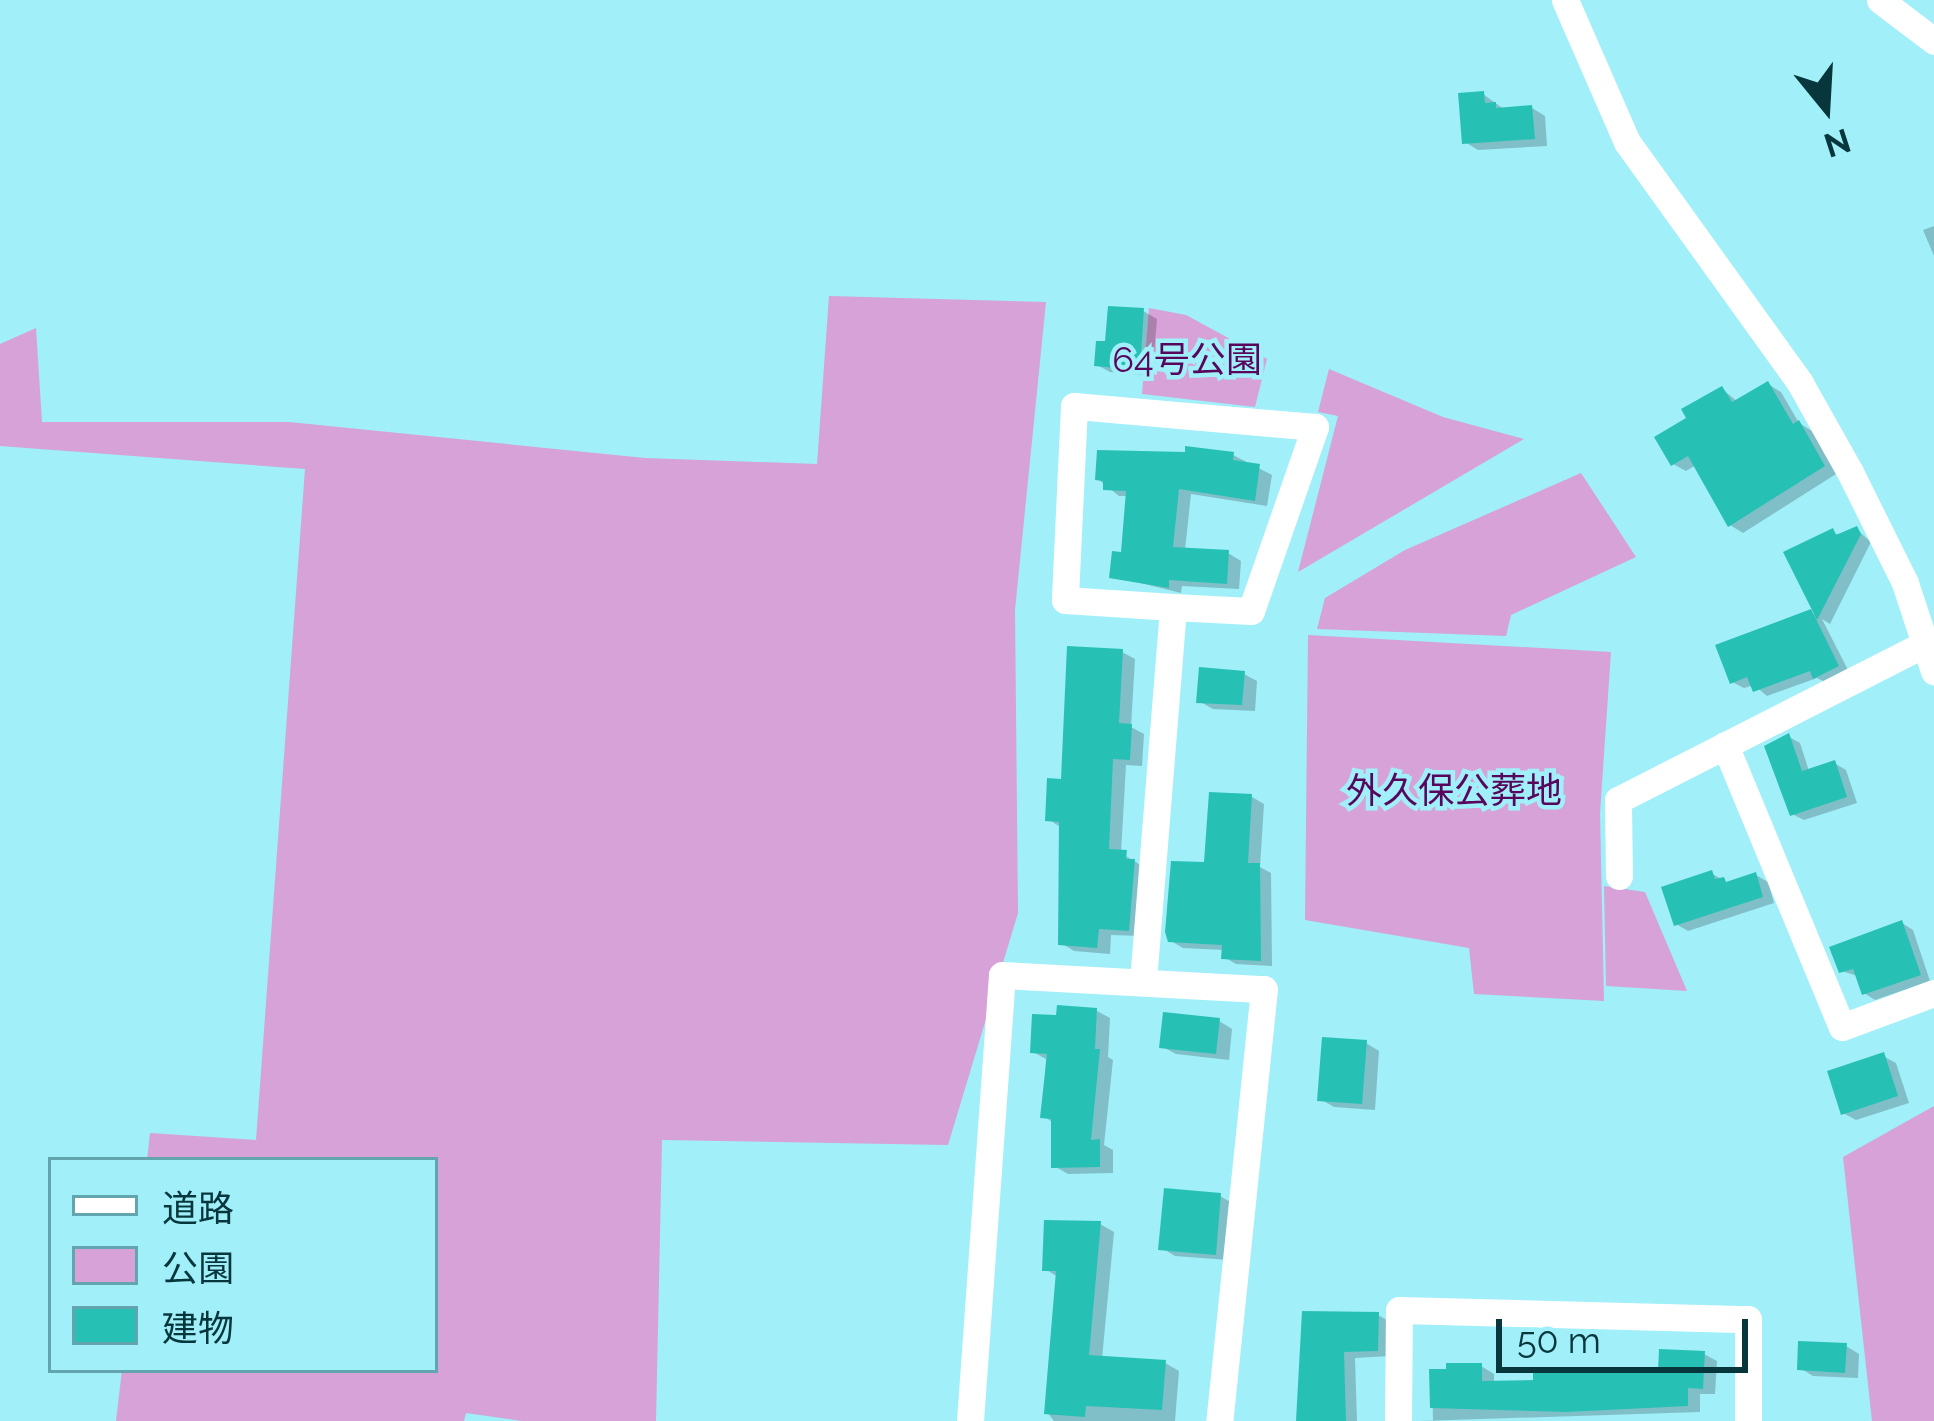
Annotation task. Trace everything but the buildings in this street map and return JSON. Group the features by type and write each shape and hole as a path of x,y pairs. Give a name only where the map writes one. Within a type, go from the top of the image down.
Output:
{"street":[{"path":"1564,0 1627,142 1810,400 1905,583 1934,671"},
{"path":"1880,0 1934,40"},
{"path":"1074,406 1315,427 1251,611 1173,607 1065,600 1074,406"},
{"path":"1143,981 1173,607"},
{"path":"1619,876 1618,800 1926,643"},
{"path":"1725,746 1842,1028 1934,993"},
{"path":"970,1421 1002,975 1264,989 1219,1421"},
{"path":"1398,1421 1399,1310 1748,1319 1748,1421"}],"green space":[{"path":"829,296 1046,302 1015,610 1018,913 948,1145 662,1140 656,1421 522,1421 466,1413 464,1421 116,1421 122,1373 438,1373 438,1157 147,1157 150,1133 256,1140 305,469 0,446 0,344 36,328 42,422 289,422 645,458 817,464"},
{"name":"64号公園","path":"1149,308 1186,315 1267,359 1255,407 1142,394"},
{"path":"1329,369 1443,417 1524,439 1298,572 1338,416 1318,412"},
{"path":"1581,473 1636,557 1511,615 1506,636 1317,629 1325,598 1405,550"},
{"name":"外久保公葬地","path":"1308,635 1611,652 1600,813 1604,1001 1474,994 1469,948 1305,920"},
{"path":"1604,886 1645,892 1687,991 1606,986"},
{"path":"1934,1106 1934,1421 1872,1421 1843,1157"}]}
